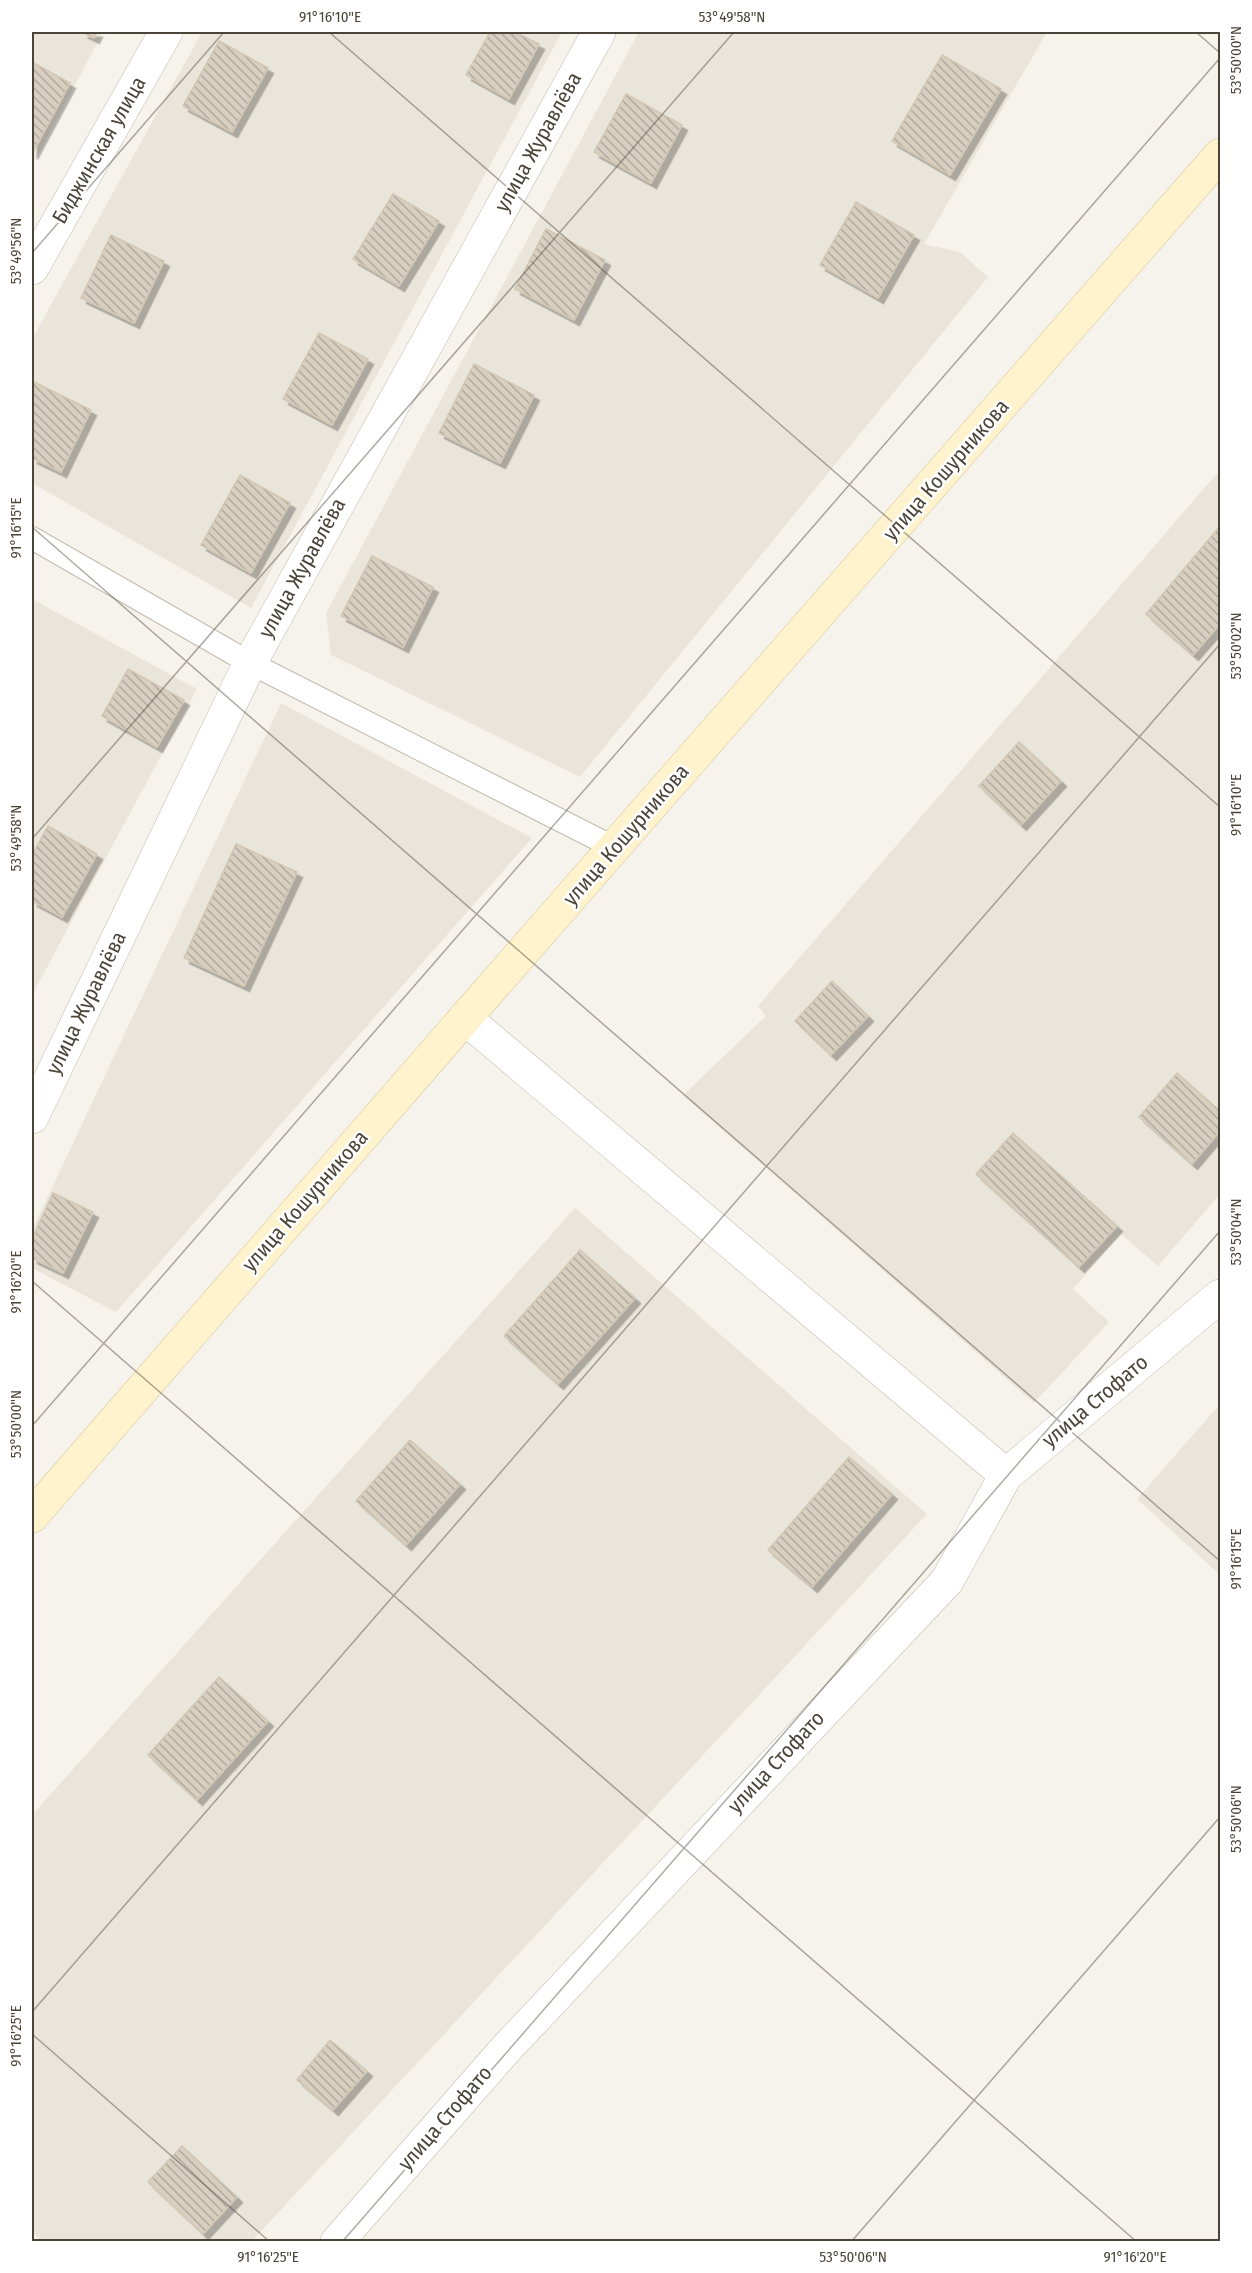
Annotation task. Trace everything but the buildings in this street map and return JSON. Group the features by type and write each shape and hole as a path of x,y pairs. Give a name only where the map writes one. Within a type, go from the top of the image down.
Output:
{"main road":[{"name":"улица Кошурникова","path":"32,1516 1221,155"}],"street":[{"name":"Биджинская улица","path":"32,268 166,32"},
{"name":"улица Журавлёва","path":"32,1117 250,663 599,32"},
{"path":"465,1018 1006,1475"},
{"name":"улица Стофато","path":"337,2241 504,2051 947,1581 1006,1475 1221,1296"}],"lane":[{"path":"32,538 250,663 615,848"}],"shaded area":[{"path":"32,32 103,32 32,166"},
{"path":"202,32 562,32 251,608 32,483 32,339"},
{"path":"639,32 1047,32 924,244 960,252 988,277 580,777 331,655 326,613"},
{"path":"1220,470 1220,1194 1158,1266 1121,1234 1073,1289 1109,1322 1034,1403 683,1095 766,1016 758,1006"},
{"path":"32,599 197,689 32,995"},
{"path":"281,703 532,838 116,1312 32,1268 32,1230"},
{"path":"575,1208 927,1514 252,2241 42,2242 32,2231 32,1815"},
{"path":"1220,1404 1220,1575 1137,1499"}]}
